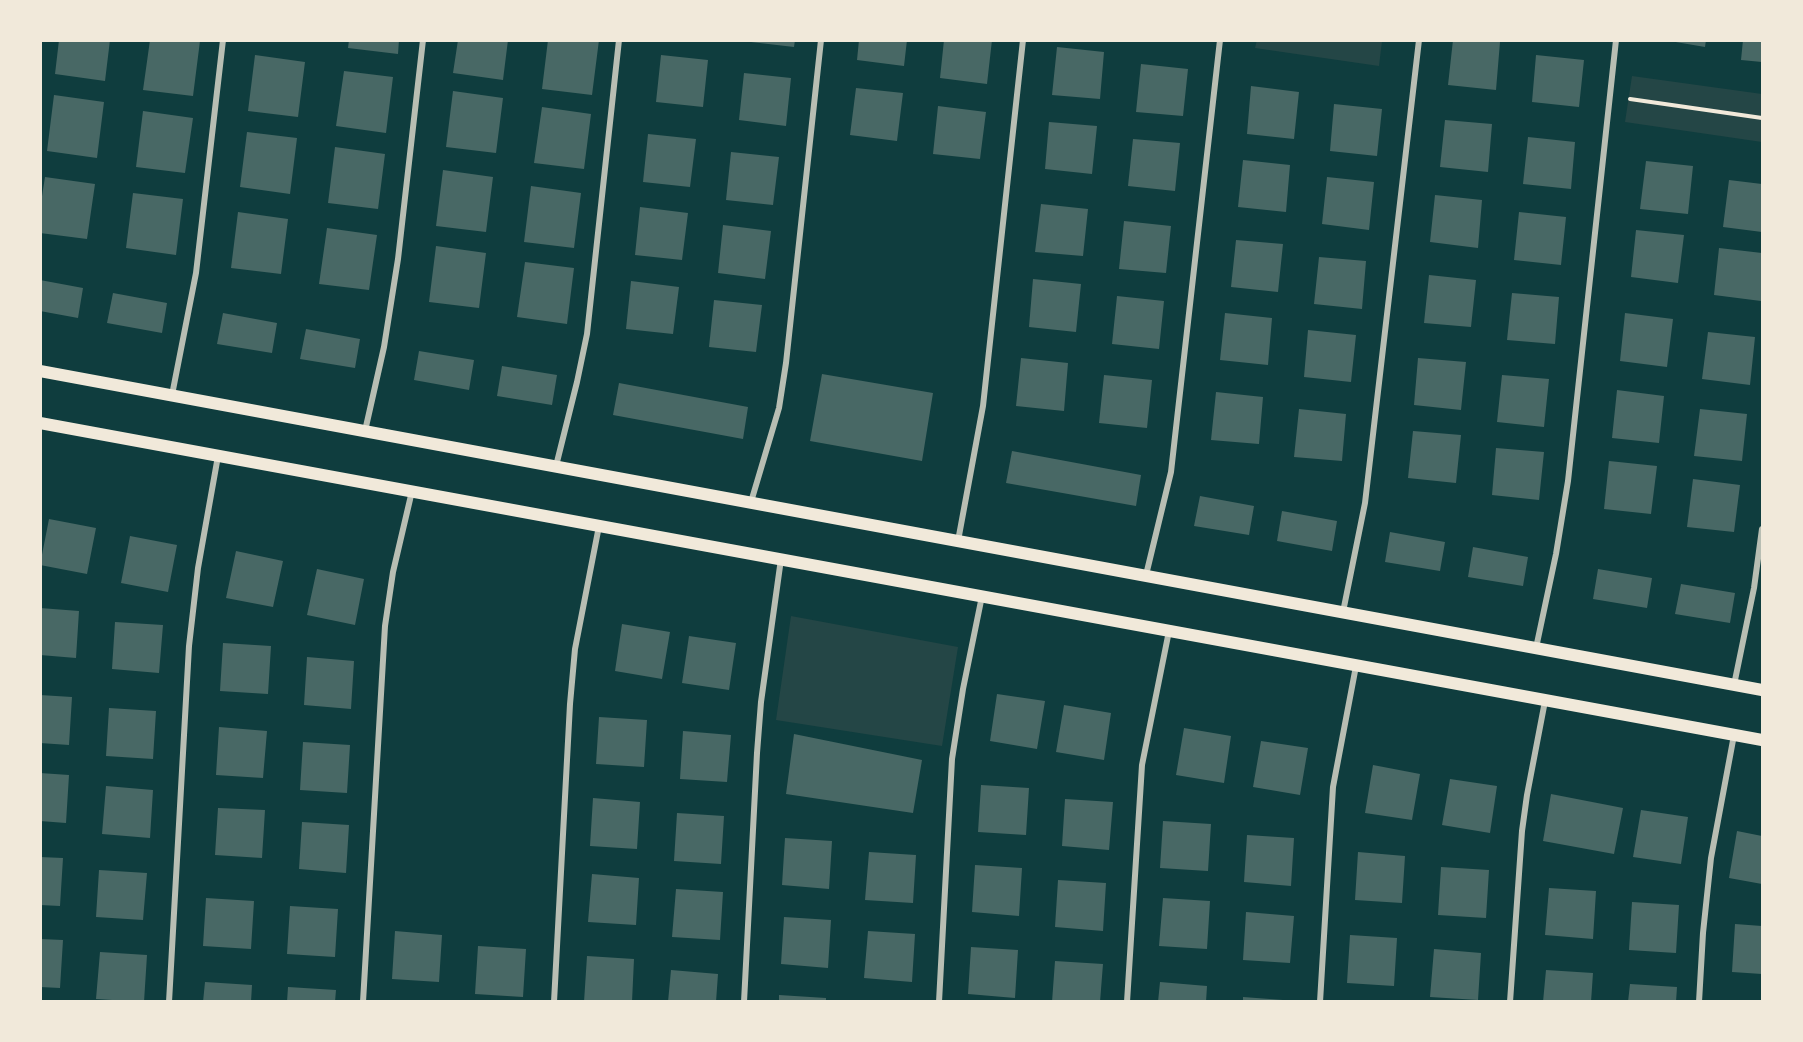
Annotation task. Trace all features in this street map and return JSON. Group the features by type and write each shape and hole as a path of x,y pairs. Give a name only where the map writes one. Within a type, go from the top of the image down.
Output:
{"main road":[{"path":"40,371 1762,690"},
{"path":"40,423 1762,740"}],"street":[{"path":"172,395 196,273 223,40"},
{"path":"365,431 384,347 398,259 423,40"},
{"path":"556,466 587,334 620,40"},
{"path":"752,502 779,408 786,363 821,40"},
{"path":"958,541 983,406 1023,40"},
{"path":"1146,575 1171,472 1220,40"},
{"path":"1343,612 1365,503 1419,40"},
{"path":"1536,648 1556,554 1568,481 1616,40"},
{"path":"169,1002 190,636 198,568 219,456"},
{"path":"363,1002 385,626 393,572 412,491"},
{"path":"554,1002 573,671 577,638 600,526"},
{"path":"1734,685 1754,588 1762,529"},
{"path":"744,1002 761,702 781,559"},
{"path":"939,1002 952,759 963,689 982,597"},
{"path":"1127,1002 1142,765 1169,631"},
{"path":"1320,1002 1333,787 1356,665"},
{"path":"1510,1002 1522,831 1545,701"},
{"path":"1699,1002 1711,858 1734,735"}],"path":[{"path":"1610,96 1762,118"}],"shaded area":[{"path":"1257,40 1382,41 1379,66 1255,48"},
{"path":"1632,76 1762,94 1762,142 1625,122"},
{"path":"791,616 958,647 942,746 776,720"}],"building":[{"path":"59,40 110,40 105,81 55,74"},
{"path":"150,40 200,41 193,96 143,90"},
{"path":"349,40 399,40 398,54 348,48"},
{"path":"458,40 508,40 503,80 453,73"},
{"path":"548,40 599,40 592,95 542,89"},
{"path":"751,40 795,40 794,47 751,42"},
{"path":"859,40 907,40 904,66 857,60"},
{"path":"944,40 992,40 987,84 940,78"},
{"path":"1453,40 1500,42 1496,90 1448,85"},
{"path":"1664,40 1706,40 1705,47"},
{"path":"1743,40 1762,40 1762,62 1741,60"},
{"path":"1057,47 1104,52 1100,99 1052,95"},
{"path":"255,55 305,62 298,117 248,111"},
{"path":"661,55 708,60 703,107 656,102"},
{"path":"1536,55 1584,60 1579,107 1532,102"},
{"path":"1141,64 1188,69 1183,116 1136,112"},
{"path":"344,71 393,77 386,133 336,126"},
{"path":"744,73 791,78 786,126 739,120"},
{"path":"1251,86 1299,92 1294,139 1247,134"},
{"path":"856,88 903,93 897,141 850,135"},
{"path":"453,91 503,98 496,153 446,147"},
{"path":"54,95 104,102 97,158 47,151"},
{"path":"1334,104 1382,109 1377,156 1330,151"},
{"path":"938,106 986,112 980,159 933,154"},
{"path":"542,107 591,114 584,169 534,163"},
{"path":"143,111 193,118 185,173 136,167"},
{"path":"1445,120 1492,124 1488,172 1440,167"},
{"path":"1049,122 1097,126 1092,174 1045,169"},
{"path":"247,132 297,138 290,194 240,187"},
{"path":"648,134 696,139 690,187 643,182"},
{"path":"1528,137 1575,142 1571,189 1523,184"},
{"path":"1133,139 1180,143 1175,191 1128,186"},
{"path":"335,147 385,154 378,209 328,203"},
{"path":"731,152 779,157 773,205 726,200"},
{"path":"1243,160 1290,165 1286,212 1238,207"},
{"path":"1646,161 1693,166 1688,214 1640,209"},
{"path":"443,170 493,177 486,232 436,226"},
{"path":"45,177 95,184 87,239 40,233 40,209"},
{"path":"1327,177 1374,182 1369,230 1322,224"},
{"path":"1729,180 1762,184 1762,232 1723,227"},
{"path":"531,186 581,193 574,248 524,242"},
{"path":"133,193 183,199 176,255 126,248"},
{"path":"1435,195 1482,200 1478,248 1430,242"},
{"path":"1041,204 1088,209 1083,256 1035,252"},
{"path":"640,207 688,213 682,260 635,255"},
{"path":"238,212 288,219 281,274 231,268"},
{"path":"1519,212 1566,217 1561,265 1514,260"},
{"path":"1124,221 1171,226 1166,273 1119,269"},
{"path":"723,225 771,231 765,279 718,273"},
{"path":"327,228 377,235 369,290 319,284"},
{"path":"1636,230 1684,235 1678,283 1631,277"},
{"path":"1236,240 1283,244 1278,292 1231,287"},
{"path":"436,246 486,253 479,308 429,302"},
{"path":"1719,248 1762,253 1761,301 1714,295"},
{"path":"1319,257 1366,261 1362,309 1314,304"},
{"path":"525,262 574,268 567,324 517,317"},
{"path":"1429,275 1476,280 1471,327 1424,323"},
{"path":"1033,279 1081,284 1076,332 1029,327"},
{"path":"40,280 83,288 78,318 40,311"},
{"path":"631,281 679,287 673,334 626,329"},
{"path":"113,293 167,303 162,333 107,323"},
{"path":"1512,293 1559,297 1555,344 1507,340"},
{"path":"1117,296 1164,301 1159,349 1112,344"},
{"path":"714,300 762,305 756,352 709,347"},
{"path":"223,313 277,323 272,353 217,344"},
{"path":"1225,313 1272,318 1268,365 1220,360"},
{"path":"1625,313 1673,319 1667,367 1620,361"},
{"path":"306,329 360,339 355,368 300,359"},
{"path":"1308,330 1356,335 1351,382 1304,377"},
{"path":"1708,332 1755,337 1750,385 1702,379"},
{"path":"419,351 474,360 469,390 414,380"},
{"path":"1021,358 1068,363 1064,411 1016,406"},
{"path":"1418,358 1466,362 1461,410 1414,405"},
{"path":"502,366 557,375 552,405 497,396"},
{"path":"822,374 933,393 922,461 810,441"},
{"path":"1104,375 1152,380 1147,428 1099,423"},
{"path":"1502,375 1549,379 1544,427 1497,422"},
{"path":"619,383 748,407 743,439 613,415"},
{"path":"1617,390 1664,396 1659,443 1612,438"},
{"path":"1216,392 1263,397 1259,444 1211,440"},
{"path":"1299,409 1346,414 1342,461 1294,457"},
{"path":"1700,409 1747,414 1742,461 1694,456"},
{"path":"1413,431 1461,435 1456,483 1408,478"},
{"path":"1496,448 1544,452 1539,500 1492,495"},
{"path":"1012,451 1141,475 1136,506 1006,483"},
{"path":"1609,461 1657,466 1651,514 1604,509"},
{"path":"1693,479 1740,485 1734,532 1687,527"},
{"path":"1200,496 1254,506 1249,535 1194,526"},
{"path":"1282,511 1337,521 1332,551 1277,541"},
{"path":"49,519 96,528 87,574 40,565"},
{"path":"1390,532 1445,542 1440,571 1385,562"},
{"path":"130,536 177,545 168,592 121,583"},
{"path":"1473,547 1528,557 1523,586 1468,577"},
{"path":"236,551 283,561 273,607 226,598"},
{"path":"317,569 364,579 355,625 307,615"},
{"path":"1598,569 1652,578 1647,608 1593,599"},
{"path":"1681,584 1735,593 1730,623 1675,614"},
{"path":"40,608 79,611 76,658 40,655"},
{"path":"115,622 163,625 159,673 112,669"},
{"path":"622,624 670,632 662,679 615,671"},
{"path":"689,636 736,643 729,690 682,683"},
{"path":"223,643 271,646 268,694 220,691"},
{"path":"307,657 354,661 351,709 304,705"},
{"path":"997,694 1045,701 1037,749 990,741"},
{"path":"40,695 72,697 69,745 40,743"},
{"path":"1064,705 1111,713 1104,760 1056,752"},
{"path":"109,708 156,711 153,759 106,756"},
{"path":"599,717 647,720 644,767 596,764"},
{"path":"219,727 267,731 263,778 216,775"},
{"path":"1184,728 1231,736 1224,783 1176,775"},
{"path":"683,731 731,735 727,782 680,779"},
{"path":"794,734 922,760 913,813 786,794"},
{"path":"1261,741 1308,748 1300,795 1253,787"},
{"path":"303,742 350,745 347,793 300,790"},
{"path":"1373,765 1420,774 1412,820 1365,813"},
{"path":"40,773 69,775 66,823 40,821"},
{"path":"1450,779 1497,786 1490,833 1442,825"},
{"path":"981,785 1029,788 1026,835 978,832"},
{"path":"106,786 153,790 150,838 102,834"},
{"path":"1551,794 1623,808 1614,854 1543,841"},
{"path":"593,798 640,802 637,849 590,846"},
{"path":"1065,799 1113,802 1109,850 1062,846"},
{"path":"218,808 265,810 262,858 215,855"},
{"path":"1641,810 1688,817 1681,864 1633,857"},
{"path":"677,813 724,816 721,864 674,861"},
{"path":"1163,821 1211,824 1208,871 1160,868"},
{"path":"302,822 349,825 346,873 299,869"},
{"path":"1737,831 1762,836 1762,884 1729,878"},
{"path":"1247,835 1294,838 1291,886 1244,882"},
{"path":"785,838 832,841 829,889 782,885"},
{"path":"869,852 916,855 913,903 865,900"},
{"path":"1358,852 1405,856 1402,903 1355,900"},
{"path":"40,857 63,858 60,906 40,905"},
{"path":"975,865 1022,868 1019,916 972,912"},
{"path":"1441,867 1489,870 1486,918 1438,915"},
{"path":"99,870 147,873 143,920 96,917"},
{"path":"592,874 639,878 636,925 588,922"},
{"path":"1058,880 1106,883 1103,931 1055,927"},
{"path":"1549,888 1596,891 1593,939 1545,935"},
{"path":"676,889 723,892 720,940 672,937"},
{"path":"206,898 254,901 251,949 203,946"},
{"path":"1163,898 1210,901 1207,949 1159,946"},
{"path":"1632,902 1679,905 1676,953 1629,950"},
{"path":"290,906 338,909 335,957 287,954"},
{"path":"1246,912 1294,916 1290,963 1243,960"},
{"path":"784,917 831,920 828,968 781,964"},
{"path":"1735,924 1762,926 1762,974 1732,972"},
{"path":"395,931 442,935 439,982 392,979"},
{"path":"868,931 915,934 912,982 864,978"},
{"path":"1350,935 1397,938 1394,986 1347,983"},
{"path":"40,939 63,940 60,988 40,987"},
{"path":"478,946 526,949 523,997 475,994"},
{"path":"971,947 1018,950 1015,998 968,994"},
{"path":"1434,949 1481,953 1478,1000 1430,997"},
{"path":"100,952 147,955 144,1002 96,999"},
{"path":"587,956 634,959 632,1002 584,1002"},
{"path":"1055,961 1103,964 1100,1002 1052,1002"},
{"path":"671,970 718,974 716,1002 668,1002"},
{"path":"1546,970 1593,973 1591,1002 1543,1002"},
{"path":"205,982 252,985 251,1002 203,1002"},
{"path":"1160,982 1207,986 1206,1002 1158,1002"},
{"path":"1630,984 1677,987 1676,1002 1628,1002"},
{"path":"288,987 336,990 335,1002 287,1002"},
{"path":"779,995 826,998 826,1002 779,1002"},
{"path":"1243,997 1283,1000 1283,1002 1243,1002"}]}
